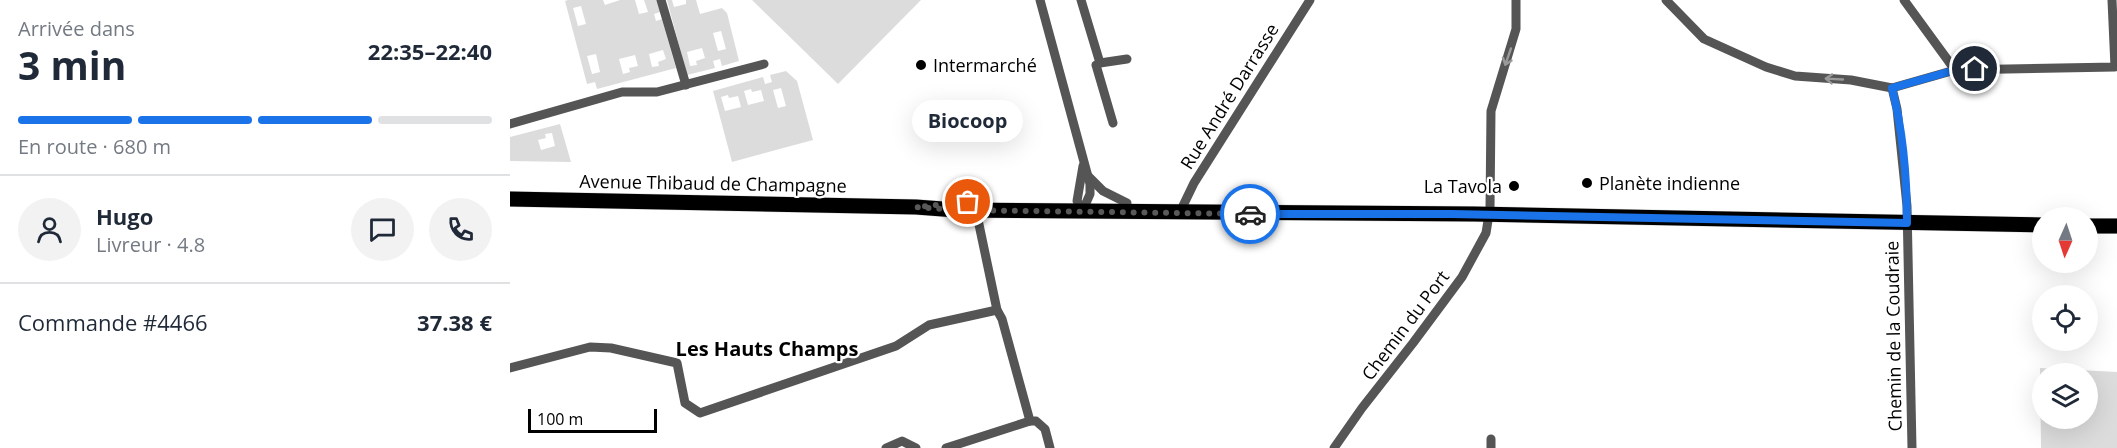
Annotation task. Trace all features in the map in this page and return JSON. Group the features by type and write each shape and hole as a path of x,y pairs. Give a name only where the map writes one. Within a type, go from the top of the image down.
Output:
{"main road":[{"name":"Avenue Thibaud de Champagne","path":"510,199 916,207 1127,203 1182,209"},
{"name":"Avenue Thibaud de Champagne","path":"1082,204 1293,213 2032,225"},
{"path":"2098,226 2117,226"}],"street":[{"path":"661,0 686,85"},
{"path":"1040,0 1090,184 1082,204"},
{"path":"1081,0 1100,63"},
{"name":"Rue André Darrasse","path":"1182,209 1194,183 1310,0"},
{"name":"Chemin du Port","path":"1334,448 1462,277 1486,233 1490,215 1491,111 1515,29 1516,0"},
{"path":"1666,0 1704,39 1766,67 1795,76 1851,80 1892,88 1955,70 2115,67 2112,0"},
{"path":"1904,0 1955,70"},
{"path":"1113,123 1096,65 1127,59"},
{"path":"510,124 622,92 657,92 764,64"},
{"name":"Chemin de la Coudraie","path":"1892,88 1904,162 1912,448"},
{"path":"1082,204 1083,165"},
{"path":"1088,176 1103,191 1127,203"},
{"path":"976,206 997,310 1002,319 1030,420"},
{"path":"510,368 590,347 611,348 677,363 685,403 700,413 896,346 929,325 997,310"},
{"path":"946,448 1030,420 1036,421 1045,429 1050,448"},
{"path":"886,448 902,441 916,448"}],"shaded area":[{"path":"603,0 605,5 620,0 635,0 639,14 648,12 644,0 657,0 660,12 654,14 656,21 662,19 676,68 597,89 595,82 587,84 565,1","holes":["581,6 586,24 578,26 573,8","663,50 666,59 658,62 659,66 652,67 649,54","596,54 600,72 592,74 587,56","635,55 638,66 629,68 630,72 623,74 619,59"]},
{"path":"667,0 672,0 674,7 686,4 686,0 696,0 700,14 722,8 727,13 739,61 722,66 720,59 713,61 715,68 687,75","holes":["721,31 726,49 718,51 713,33","702,48 705,58 696,61 697,65 690,66 687,52"]},
{"path":"752,0 921,0 838,84"},
{"path":"786,71 797,81 813,140 732,162 713,91 763,77 765,84 772,82 770,75","holes":["781,88 786,106 778,108 773,90","751,89 752,92 761,90 764,101 748,105 744,91","738,96 741,107 725,111 721,97"]},
{"path":"560,124 571,162 510,161 510,137","holes":["552,133 555,146 541,150 538,140 546,138 545,134"]},
{"path":"2098,371 2117,372 2117,448 2041,448 2041,429 2098,429"}],"way so far":[{"path":"968,202 916,207 956,210 1250,214"}],"place":[{"name":"Intermarché","path":"921,65"},
{"name":"Planète indienne","path":"1587,183"},
{"name":"La Tavola","path":"1514,186"},
{"name":"Biocoop","path":"968,202"}],"district":[{"name":"Les Hauts Champs","path":"767,348"}],"route":[{"path":"1250,214 1452,214 1907,223 1904,162 1892,88 1955,70 1975,69"}]}
